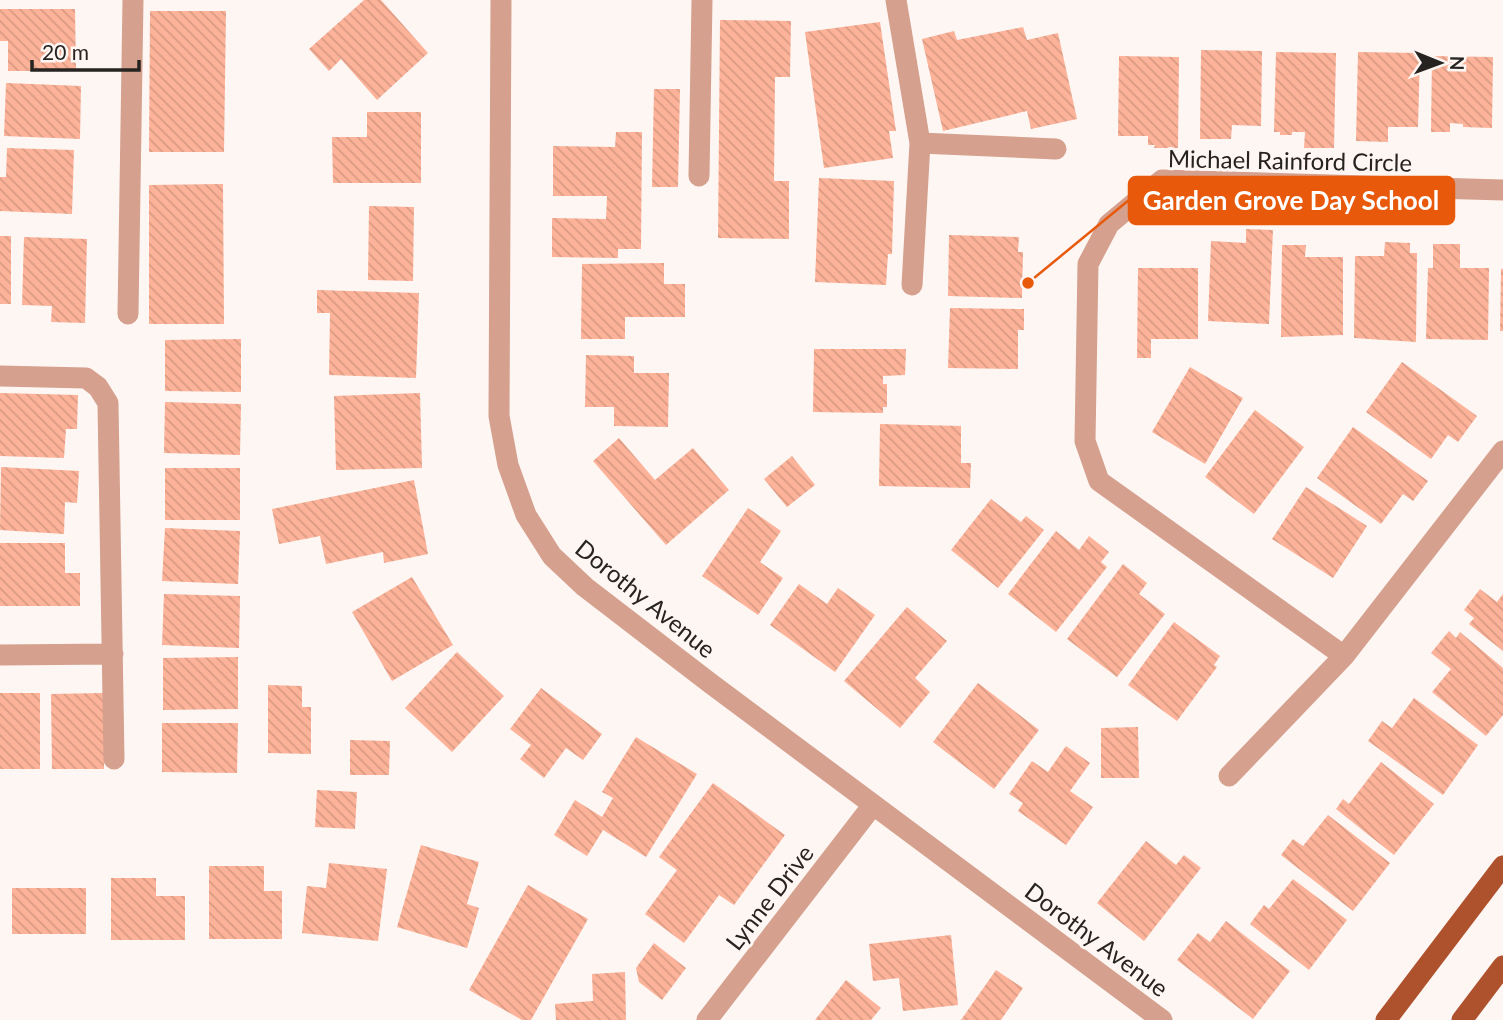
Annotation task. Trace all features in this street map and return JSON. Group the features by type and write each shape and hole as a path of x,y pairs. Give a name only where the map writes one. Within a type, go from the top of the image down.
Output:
{"main road":[{"path":"1386,1020 1503,866"},
{"path":"1462,1020 1503,966"}],"street":[{"path":"128,314 133,0"},
{"name":"Dorothy Avenue","path":"501,0 499,416 508,465 526,515 552,556 585,587 1162,1020"},
{"path":"699,176 702,0"},
{"path":"895,0 920,143 912,285"},
{"path":"920,143 1056,149"},
{"name":"Michael Rainford Circle","path":"1343,656 1099,481 1085,441 1088,264 1109,224 1162,180 1503,190"},
{"path":"0,376 86,378 98,387 108,403 114,759"},
{"path":"1229,776 1343,656 1503,451"},
{"path":"0,655 113,654"},
{"name":"Lynne Drive","path":"707,1020 873,805"}],"building":[{"path":"364,0 381,0 428,53 377,100 341,59 329,71 309,49"},
{"path":"0,9 75,9 76,71 8,71 8,41 0,41"},
{"path":"150,11 226,11 224,152 149,152"},
{"path":"720,20 791,21 790,77 775,77 774,181 789,181 789,239 718,238"},
{"path":"880,22 896,131 889,131 893,158 824,168 805,32"},
{"path":"1023,27 1027,40 1058,33 1077,119 1031,129 1027,111 943,131 922,39 954,31 957,40"},
{"path":"1201,50 1262,51 1261,126 1232,125 1231,139 1200,139"},
{"path":"1276,52 1336,53 1334,148 1304,148 1305,132 1280,135 1280,132 1274,132"},
{"path":"1358,52 1420,53 1418,127 1388,127 1388,142 1356,141"},
{"path":"1119,56 1179,57 1178,148 1154,148 1155,145 1148,145 1148,136 1118,136"},
{"path":"1432,56 1493,57 1492,128 1463,127 1463,124 1450,123 1450,132 1431,132"},
{"path":"6,83 81,86 80,139 4,136"},
{"path":"654,89 680,89 678,187 652,187"},
{"path":"367,112 421,112 421,183 333,183 332,137 367,137"},
{"path":"616,132 642,132 641,249 618,249 618,258 552,257 552,218 606,219 607,196 553,196 553,146 615,147"},
{"path":"7,148 74,150 72,214 0,211 0,177 6,177"},
{"path":"819,178 894,181 892,254 888,254 886,285 815,282"},
{"path":"223,184 224,324 149,324 149,185"},
{"path":"369,206 414,207 413,281 368,280"},
{"path":"1246,229 1273,230 1269,324 1208,321 1211,241 1246,243"},
{"path":"949,235 1019,237 1018,252 1023,252 1022,298 948,296"},
{"path":"0,236 11,236 11,304 0,304"},
{"path":"24,237 87,239 85,323 51,322 52,306 22,305"},
{"path":"1385,242 1410,243 1410,253 1417,253 1416,342 1354,338 1355,256 1384,256"},
{"path":"1433,244 1460,244 1460,268 1489,268 1488,340 1426,339 1428,268 1433,268"},
{"path":"1282,245 1306,245 1305,257 1343,257 1343,335 1281,337"},
{"path":"664,263 664,284 685,284 685,317 625,317 625,339 581,339 582,264"},
{"path":"1138,268 1198,268 1198,339 1151,339 1151,358 1137,358"},
{"path":"1503,269 1503,331 1500,331"},
{"path":"317,290 419,293 416,378 329,375 330,313 317,313"},
{"path":"950,308 1024,309 1024,330 1018,330 1018,369 948,368"},
{"path":"241,339 241,392 165,391 165,340"},
{"path":"814,349 906,349 905,375 883,376 883,384 887,384 887,407 883,407 883,413 813,412"},
{"path":"586,355 634,356 634,373 669,373 668,427 614,426 614,407 585,407"},
{"path":"1402,362 1477,416 1458,442 1448,435 1431,459 1366,412"},
{"path":"1190,367 1243,398 1205,464 1152,432"},
{"path":"0,393 78,395 77,429 66,429 64,458 0,456"},
{"path":"420,393 422,468 336,470 334,396"},
{"path":"165,402 241,404 240,455 164,453"},
{"path":"1255,410 1304,447 1254,514 1205,477"},
{"path":"880,424 961,426 961,463 971,463 970,488 879,486"},
{"path":"1353,427 1428,481 1413,501 1403,494 1381,524 1317,478"},
{"path":"619,438 655,480 693,448 729,490 666,545 593,461"},
{"path":"792,456 815,485 787,507 764,479"},
{"path":"1,467 79,471 77,503 65,502 64,534 0,530"},
{"path":"165,468 240,468 240,520 165,520"},
{"path":"414,480 428,554 384,563 383,552 326,564 320,536 279,544 272,509"},
{"path":"1306,487 1367,526 1333,578 1272,539"},
{"path":"991,499 1021,522 1026,516 1044,530 998,588 951,550"},
{"path":"748,508 781,531 760,562 783,578 758,615 702,576"},
{"path":"165,528 240,531 238,584 162,581"},
{"path":"1056,531 1079,550 1089,536 1109,552 1101,562 1107,567 1056,632 1008,594"},
{"path":"0,543 65,543 65,573 80,573 80,606 0,606"},
{"path":"1123,564 1147,583 1139,594 1165,614 1117,677 1067,639"},
{"path":"412,577 453,645 392,681 352,612"},
{"path":"799,584 827,604 838,588 875,615 835,672 770,625"},
{"path":"1480,589 1497,602 1503,594 1503,651 1469,624 1474,618 1464,610"},
{"path":"164,594 240,596 239,648 162,645"},
{"path":"907,607 947,641 915,678 930,692 900,728 844,681"},
{"path":"1174,622 1220,656 1214,665 1217,667 1177,721 1128,685"},
{"path":"1449,631 1456,638 1460,632 1503,668 1503,715 1486,736 1432,692 1451,669 1431,653"},
{"path":"457,652 504,696 452,752 405,708"},
{"path":"238,657 238,709 163,710 163,658"},
{"path":"978,683 1039,730 994,789 933,742"},
{"path":"268,685 302,686 302,707 311,707 311,754 268,753"},
{"path":"541,688 602,734 583,760 566,748 544,778 520,759 531,745 510,729"},
{"path":"0,693 40,693 40,769 0,769"},
{"path":"104,693 104,769 52,769 51,694"},
{"path":"1414,698 1478,745 1443,795 1368,741 1382,721 1392,728"},
{"path":"162,723 238,723 237,773 162,772"},
{"path":"1138,727 1139,778 1101,778 1101,728"},
{"path":"636,737 697,774 646,857 603,830 587,856 554,835 575,800 602,817 613,798 602,792"},
{"path":"350,740 390,741 389,775 350,775"},
{"path":"1066,746 1090,763 1070,791 1093,807 1066,845 1018,811 1023,803 1009,794 1032,761 1048,772"},
{"path":"1381,762 1434,804 1394,855 1336,809 1343,799 1349,804"},
{"path":"713,783 785,835 734,905 719,895 684,943 645,914 677,870 659,857"},
{"path":"317,790 357,792 355,829 315,827"},
{"path":"1328,815 1390,863 1353,911 1281,855 1293,839 1303,846"},
{"path":"1146,841 1176,865 1184,855 1201,868 1144,941 1097,903"},
{"path":"421,845 479,862 467,904 479,908 467,948 397,927"},
{"path":"329,863 387,869 378,941 302,933 307,886 326,888"},
{"path":"209,866 264,866 264,891 282,891 282,939 209,939"},
{"path":"111,878 156,878 156,896 185,896 185,940 111,940"},
{"path":"1293,879 1347,920 1309,970 1250,924 1264,905 1269,909"},
{"path":"528,885 588,919 531,1020 522,1020 469,990"},
{"path":"12,888 86,888 86,934 12,934"},
{"path":"1226,921 1290,971 1253,1019 1177,960 1198,933 1210,942"},
{"path":"951,935 958,1005 903,1011 899,978 873,981 869,944"},
{"path":"654,943 686,968 662,1000 639,982 636,968"},
{"path":"996,970 1023,988 1001,1020 961,1020"},
{"path":"625,972 626,1020 556,1020 555,1004 593,1001 592,974"},
{"path":"846,980 881,1008 871,1020 815,1020"}],"place":[{"name":"Garden Grove Day School","path":"1028,283"}]}
